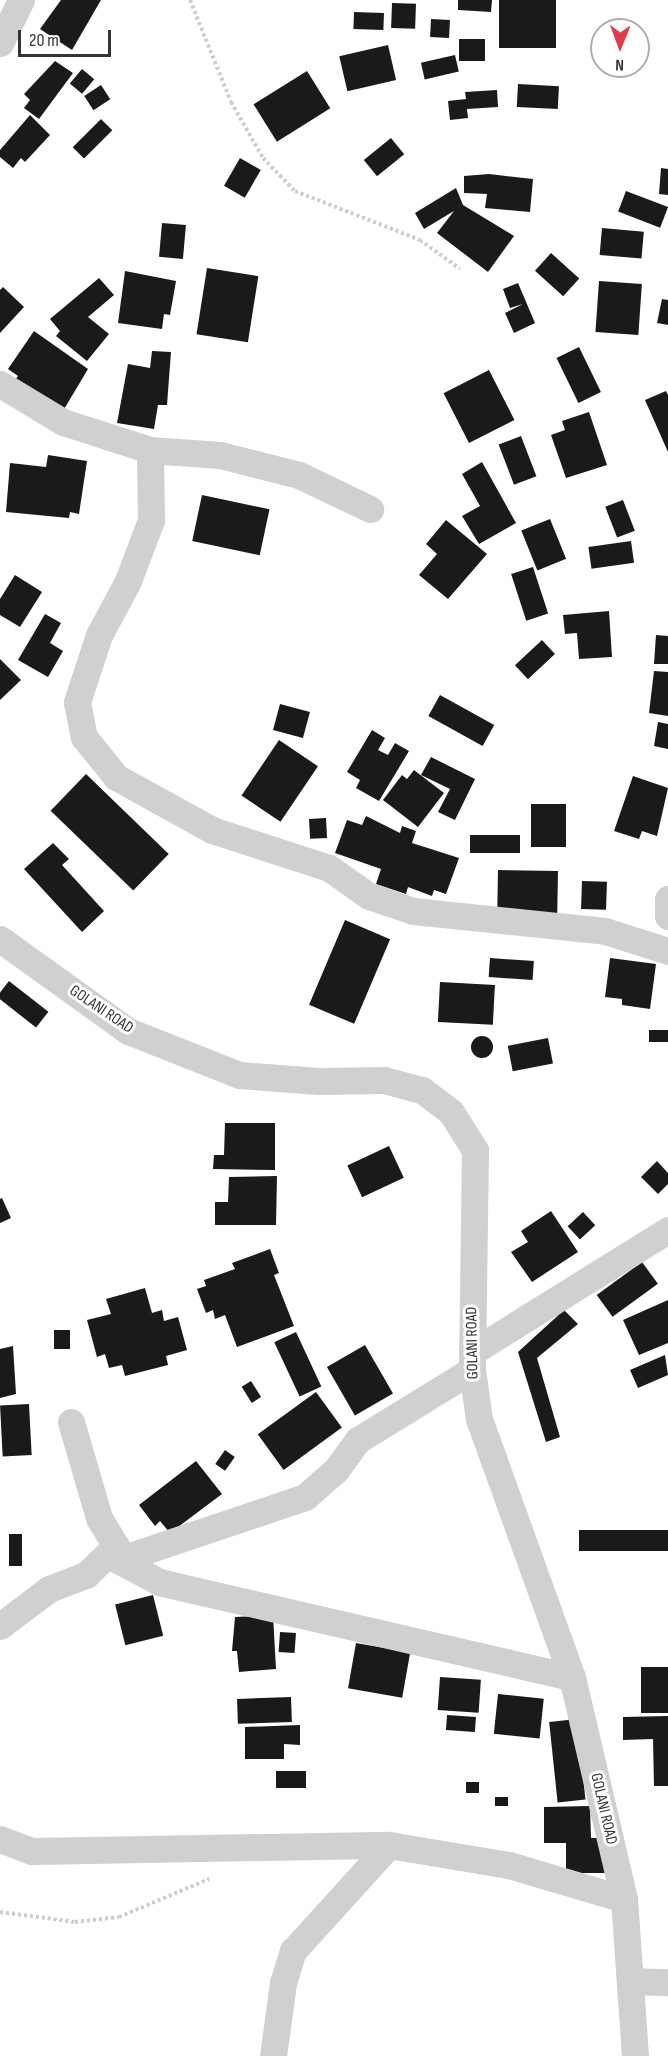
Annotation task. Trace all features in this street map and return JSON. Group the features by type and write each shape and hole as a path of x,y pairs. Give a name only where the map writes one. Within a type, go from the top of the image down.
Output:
{"street":[{"path":"0,43 21,0"},
{"path":"0,384 63,422 150,450 220,455 299,475 370,509"},
{"path":"150,450 151,520 128,581 99,635 77,702 84,736 116,777 212,830 329,868 369,896 414,911 604,931 668,951"},
{"path":"668,899 668,916"},
{"name":"GOLANI ROAD","path":"0,939 128,1031 239,1075 319,1082 384,1080 422,1090 451,1112 475,1150 472,1361 479,1419 572,1677 624,1899 635,2056"},
{"path":"0,1626 49,1589 86,1575 117,1553 306,1497 336,1470 358,1440 668,1230"},
{"path":"71,1422 99,1518 117,1553 159,1582 194,1592 572,1677"},
{"path":"0,1839 32,1851 389,1845 486,1860 624,1899"},
{"path":"273,2056 283,1983 293,1950 389,1845"},
{"path":"630,1981 668,1982"}],"path":[{"path":"189,0 231,102 263,158 295,191 420,240 460,269"},
{"path":"0,1912 24,1919 75,1922 119,1917 190,1884 222,1876"}],"building":[{"path":"61,0 101,0 72,50 40,29"},
{"path":"458,0 492,0 491,12 458,10"},
{"path":"499,0 556,0 556,48 499,48"},
{"path":"392,3 416,4 415,29 391,28"},
{"path":"354,12 384,13 383,30 353,29"},
{"path":"431,19 450,20 449,38 430,37"},
{"path":"459,39 485,39 485,61 459,61"},
{"path":"388,45 396,80 347,91 339,56"},
{"path":"455,55 459,72 425,79 421,63"},
{"path":"55,61 73,73 39,119 24,108 30,100 24,94"},
{"path":"82,69 94,79 82,94 70,84"},
{"path":"307,71 330,108 277,142 254,104"},
{"path":"518,84 559,86 558,109 517,107"},
{"path":"101,85 110,99 93,110 84,96"},
{"path":"497,90 498,107 467,109 468,118 450,120 448,101 466,99 465,92"},
{"path":"30,115 50,135 25,162 21,158 13,168 0,157 0,150"},
{"path":"101,119 112,130 84,159 73,147"},
{"path":"391,138 404,154 377,176 364,160"},
{"path":"240,158 261,170 245,198 224,186"},
{"path":"661,168 668,169 668,195 659,194"},
{"path":"489,174 533,179 530,212 485,208 487,194 464,193 464,176"},
{"path":"456,188 463,205 514,236 488,272 437,233 454,211 424,229 415,213"},
{"path":"626,191 668,207 660,228 618,212"},
{"path":"162,223 186,225 183,259 159,257"},
{"path":"602,228 644,232 641,259 600,255"},
{"path":"551,253 579,278 563,296 535,271"},
{"path":"207,268 258,276 248,342 197,334"},
{"path":"125,271 176,281 170,315 164,314 162,329 118,323"},
{"path":"99,278 114,295 88,317 109,334 87,361 56,336 60,331 50,319"},
{"path":"599,281 642,284 638,335 595,332"},
{"path":"518,283 535,323 514,333 505,313 523,304 510,308 503,289"},
{"path":"3,287 24,307 0,333 0,290"},
{"path":"662,299 668,300 668,325 657,323"},
{"path":"34,331 88,369 60,416 12,384 18,376 8,369"},
{"path":"579,347 601,392 578,403 557,358"},
{"path":"152,351 171,352 167,405 158,405 154,429 117,423 128,364 150,368"},
{"path":"489,370 514,420 469,443 444,393"},
{"path":"666,391 668,395 668,452 645,400"},
{"path":"589,412 607,465 566,478 551,435 565,430 562,421"},
{"path":"521,436 536,476 514,485 499,445"},
{"path":"48,455 87,461 79,514 70,512 69,518 6,512 10,463 46,467"},
{"path":"482,462 516,523 479,544 462,516 480,506 462,474"},
{"path":"202,495 269,509 260,555 192,541"},
{"path":"623,500 635,531 617,538 605,507"},
{"path":"550,519 566,559 537,570 521,531"},
{"path":"446,520 487,554 448,599 419,575 437,554 426,544"},
{"path":"631,541 634,563 591,569 588,547"},
{"path":"533,567 548,614 526,621 511,574"},
{"path":"15,575 42,592 20,627 0,615 0,599"},
{"path":"609,611 612,657 579,659 577,633 565,634 563,615"},
{"path":"45,614 61,623 50,643 63,651 48,677 18,660"},
{"path":"656,635 668,636 668,664 654,664"},
{"path":"542,640 555,654 528,679 515,665"},
{"path":"0,659 21,680 0,700"},
{"path":"654,671 668,672 668,716 649,713"},
{"path":"440,695 494,725 483,746 428,716"},
{"path":"280,704 310,712 303,738 273,730"},
{"path":"658,722 668,724 668,749 654,746"},
{"path":"372,730 385,738 378,750 388,755 395,743 409,751 379,801 356,788 360,780 347,772"},
{"path":"279,740 318,766 280,822 242,796"},
{"path":"431,757 475,779 455,820 438,812 450,789 421,775"},
{"path":"414,770 444,793 418,827 383,800 402,775 407,779"},
{"path":"86,774 169,854 133,891 51,811"},
{"path":"633,776 668,788 657,836 642,831 639,839 614,831"},
{"path":"531,804 566,804 566,847 531,847"},
{"path":"366,816 400,833 402,826 416,831 412,843 459,858 446,894 434,890 432,896 408,887 406,894 376,884 381,869 335,853 347,820 362,825"},
{"path":"326,818 327,838 310,839 309,819"},
{"path":"470,835 520,835 520,853 470,853"},
{"path":"53,843 69,859 62,865 104,911 82,932 24,869"},
{"path":"498,870 558,871 557,918 497,917"},
{"path":"582,881 607,882 606,910 581,909"},
{"path":"345,920 390,939 354,1024 309,1005"},
{"path":"490,958 534,961 533,980 489,977"},
{"path":"610,958 656,964 650,1009 622,1005 622,999 605,997"},
{"path":"9,981 48,1012 36,1028 0,999 0,993"},
{"path":"440,982 495,985 493,1025 438,1022"},
{"path":"649,1030 668,1030 668,1042 649,1042"},
{"path":"482,1036 490,1039 493,1047 490,1055 482,1058 474,1055 471,1047 474,1039"},
{"path":"548,1038 553,1064 513,1071 508,1046"},
{"path":"225,1123 275,1123 275,1170 213,1169 214,1155 224,1155"},
{"path":"389,1146 404,1178 362,1197 347,1165"},
{"path":"657,1161 668,1173 668,1184 658,1194 641,1177"},
{"path":"277,1176 276,1225 215,1225 215,1202 228,1202 229,1177"},
{"path":"2,1198 11,1218 0,1223 0,1199"},
{"path":"551,1211 578,1252 532,1282 511,1252 528,1242 521,1231"},
{"path":"583,1212 595,1225 580,1239 568,1226"},
{"path":"270,1249 279,1273 274,1275 294,1326 237,1347 225,1315 215,1319 213,1310 206,1313 197,1289 206,1286 204,1280 235,1269 232,1263"},
{"path":"642,1262 658,1284 613,1317 597,1295"},
{"path":"145,1288 152,1313 162,1310 164,1321 178,1317 187,1350 166,1356 168,1365 125,1376 122,1365 109,1368 105,1354 97,1357 87,1320 111,1314 106,1299"},
{"path":"668,1300 668,1343 639,1355 623,1320"},
{"path":"564,1310 578,1324 537,1358 560,1437 546,1442 518,1352"},
{"path":"54,1330 70,1330 70,1349 54,1349"},
{"path":"296,1332 321,1386 300,1397 274,1342"},
{"path":"365,1345 393,1393 355,1415 327,1367"},
{"path":"13,1346 16,1394 0,1398 0,1349"},
{"path":"665,1355 668,1375 638,1388 630,1370"},
{"path":"251,1381 261,1397 252,1403 242,1387"},
{"path":"316,1392 342,1428 284,1470 258,1434"},
{"path":"29,1404 32,1455 3,1456 0,1406"},
{"path":"225,1450 235,1457 225,1471 215,1464"},
{"path":"196,1461 222,1494 170,1533 160,1521 155,1526 139,1505"},
{"path":"579,1530 668,1530 668,1551 579,1551"},
{"path":"9,1534 22,1534 22,1566 9,1566"},
{"path":"153,1595 163,1636 125,1645 115,1604"},
{"path":"273,1615 276,1669 239,1672 237,1651 232,1651 235,1617"},
{"path":"280,1632 296,1633 295,1653 279,1652"},
{"path":"356,1643 410,1653 402,1698 348,1688"},
{"path":"641,1667 668,1667 668,1713 641,1713"},
{"path":"440,1677 481,1680 479,1713 438,1710"},
{"path":"498,1694 544,1699 540,1739 494,1734"},
{"path":"291,1697 292,1722 238,1724 237,1699"},
{"path":"447,1715 476,1717 475,1732 446,1730"},
{"path":"668,1716 668,1786 654,1786 653,1739 623,1740 623,1717"},
{"path":"577,1719 585,1800 558,1802 549,1722"},
{"path":"300,1725 300,1745 284,1744 284,1759 245,1759 245,1727"},
{"path":"276,1771 306,1771 306,1788 276,1788"},
{"path":"466,1782 479,1782 479,1793 466,1793"},
{"path":"495,1797 508,1797 508,1806 495,1806"},
{"path":"590,1806 591,1838 605,1838 606,1873 566,1873 566,1843 544,1843 544,1807"}]}
